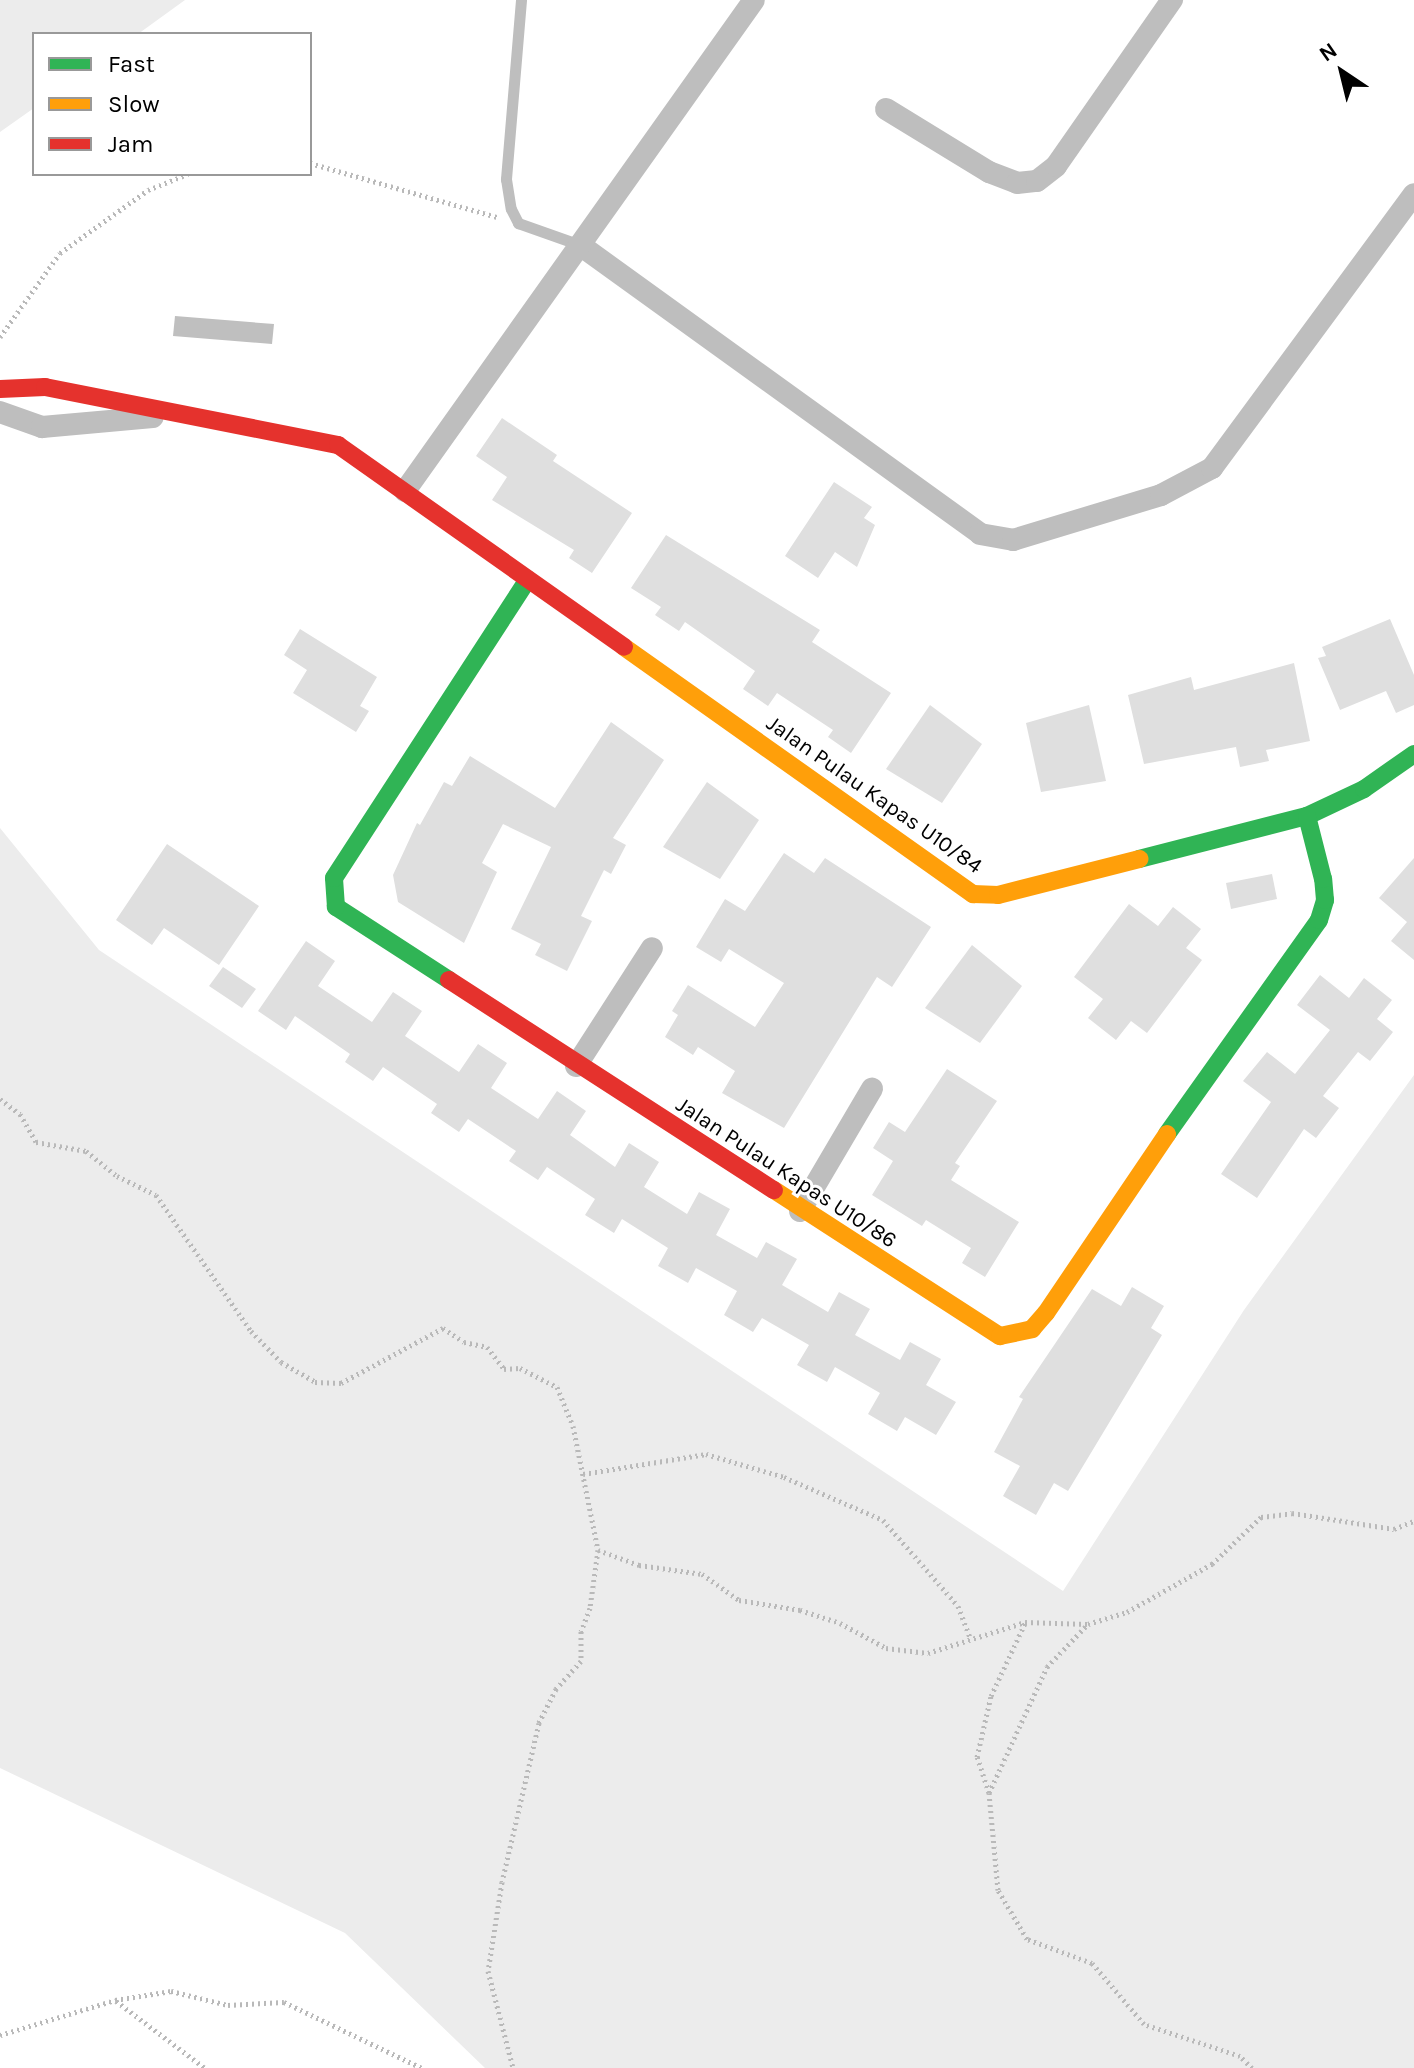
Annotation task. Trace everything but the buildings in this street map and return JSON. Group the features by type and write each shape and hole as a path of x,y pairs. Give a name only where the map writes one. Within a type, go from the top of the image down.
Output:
{"street":[{"path":"405,491 754,0"},
{"path":"886,109 989,172 1017,183 1037,181 1056,166 1172,0"},
{"path":"580,245 995,541 1161,495 1212,468 1414,194"},
{"name":"Jalan Pulau Kapas U10/84","path":"0,389 45,387 170,415 297,433 338,445 973,894 998,895 1307,816 1364,789 1414,754"},
{"path":"0,412 42,427 170,415"},
{"name":"Jalan Pulau Kapas U10/86","path":"528,579 344,860 333,892 336,907 349,920 986,1330 1016,1336 1032,1329 1319,920 1325,900 1323,879 1307,816"},
{"path":"576,1066 652,948"},
{"path":"800,1211 872,1089"}],"lane":[{"path":"521,0 506,179 518,223 580,245"}],"path":[{"path":"312,164 518,223"},
{"path":"0,337 60,253 148,190 183,176"},
{"path":"0,1099 20,1114 36,1142 86,1151 117,1176 156,1195 251,1331 281,1362 315,1382 341,1383 443,1328 464,1342 487,1347 504,1369 520,1368 557,1387 573,1426 598,1550 590,1608 581,1631 581,1661 556,1689 539,1723 502,1882 488,1971 513,2068"},
{"path":"583,1474 706,1454 784,1477 883,1520 958,1606 970,1637"},
{"path":"598,1550 639,1565 702,1574 739,1600 814,1614 886,1648 928,1653 970,1637 1025,1622 1088,1624 1127,1612 1212,1564 1261,1517 1292,1513 1394,1529 1414,1521"},
{"path":"1025,1622 991,1696 977,1757 989,1793 998,1890 1027,1939 1092,1963 1144,2024 1240,2056 1252,2068"},
{"path":"989,1793 1047,1667 1088,1624"},
{"path":"0,2035 115,2000 171,1991 228,2005 284,2002 422,2068"},
{"path":"115,2000 205,2068"}],"shaded area":[{"path":"0,0 185,0 141,32 32,32 32,109 0,132"},
{"path":"175,316 274,324 272,344 173,336"},
{"path":"0,828 99,950 1063,1591 1244,1310 1414,1075 1414,2068 485,2068 345,1933 0,1768"}],"traffic: fast":[{"path":"449,980 336,907 334,878 528,579"},
{"path":"1139,859 1307,816 1364,789 1414,754"},
{"path":"1167,1134 1319,920 1325,900 1323,879 1307,816"}],"traffic: slow":[{"path":"624,647 973,894 998,895 1139,859"},
{"path":"774,1190 1000,1336 1032,1329 1046,1313 1167,1134"}],"traffic: jam":[{"path":"0,389 45,387 338,445 624,647"},
{"path":"449,980 774,1190"}]}
